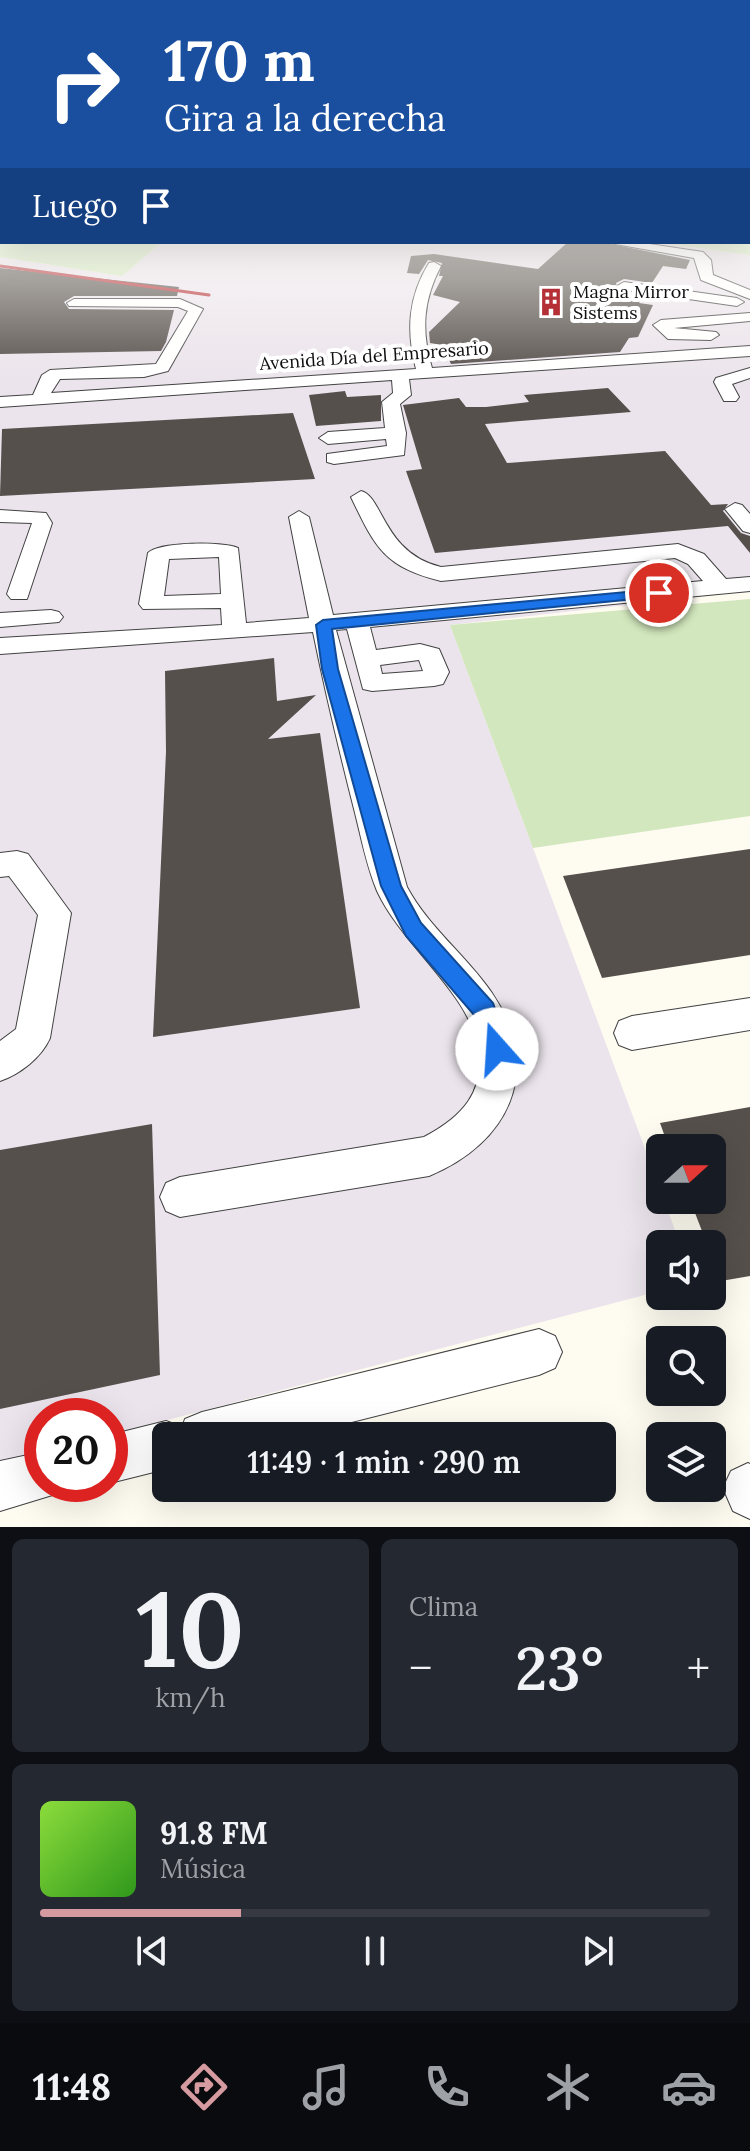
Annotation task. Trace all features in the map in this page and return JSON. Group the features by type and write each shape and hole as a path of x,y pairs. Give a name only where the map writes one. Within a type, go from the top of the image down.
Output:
{"street":[{"path":"624,244 698,255 704,260 706,277 750,295"},
{"path":"425,373 417,348 417,299 434,266"},
{"path":"624,286 749,318"},
{"path":"40,399 48,379 56,374 144,372 162,368 196,309 180,303 74,303"},
{"name":"Avenida Día del Empresario","path":"0,402 750,351"},
{"path":"730,397 722,382 750,373"},
{"path":"334,458 397,451 391,402 402,395 400,375"},
{"path":"328,438 397,433"},
{"path":"361,497 388,551 397,559 421,570 441,574 678,551 696,559 720,587"},
{"path":"0,516 27,515 39,517 42,523 19,594"},
{"path":"299,517 340,623 367,659"},
{"path":"0,646 234,632 750,584"},
{"path":"233,600 234,632"},
{"path":"0,620 51,617"},
{"path":"180,1197 429,1156 463,1138 481,1122 498,1088 497,1049 484,1011 413,929 391,886 330,669 340,623"},
{"path":"0,865 17,863 55,913 32,1038 0,1064"},
{"path":"632,1033 750,1014"},
{"path":"258,1422 539,1352"},
{"path":"128,1454 152,1448"},
{"path":"0,1486 24,1480"}],"shaded area":[{"path":"160,244 667,244 750,255 750,591 450,625 646,1151 646,1214 669,1214 675,1230 646,1230 646,1295 128,1430 128,1398 24,1398 24,1457 0,1463 0,257 122,276"}],"green space":[{"path":"0,244 160,244 122,276 0,257"},
{"path":"667,244 750,244 750,255"},
{"path":"750,599 750,816 533,848 450,625"}],"building":[{"path":"566,244 611,244 690,260 686,269 663,266 652,283 624,279 616,283 619,292 644,296 639,303 653,305 638,337 629,338 620,352 451,364 442,345 430,343 429,332 460,302 433,295 443,276 439,276 442,263 428,260 419,274 407,273 411,256 434,254 538,269"},
{"path":"0,268 179,287 177,296 74,296 64,302 69,309 174,310 166,342 161,351 0,354"},
{"path":"608,388 631,412 485,424 507,463 665,451 711,505 728,504 723,511 741,533 750,536 750,553 728,526 435,553 406,471 422,469 403,405 459,398 466,407 486,407 529,402 524,395"},
{"path":"345,391 347,397 381,395 381,421 316,426 309,395"},
{"path":"293,413 315,479 0,496 2,429"},
{"path":"274,658 277,701 316,695 268,739 320,733 360,1008 153,1037 166,752 165,671"},
{"path":"750,849 750,955 602,978 563,876"},
{"path":"750,1107 750,1276 726,1280 726,1230 702,1230 695,1214 726,1214 726,1134 664,1134 660,1123"},
{"path":"152,1124 160,1375 52,1398 24,1398 24,1404 0,1409 0,1150"}],"railway":[{"path":"0,266 209,295"}],"place":[{"name":"Magna Mirror Sistems","path":"551,302"}],"route":[{"path":"497,1049 484,1011 465,985 413,929 391,886 330,669 323,625 659,593"}]}
